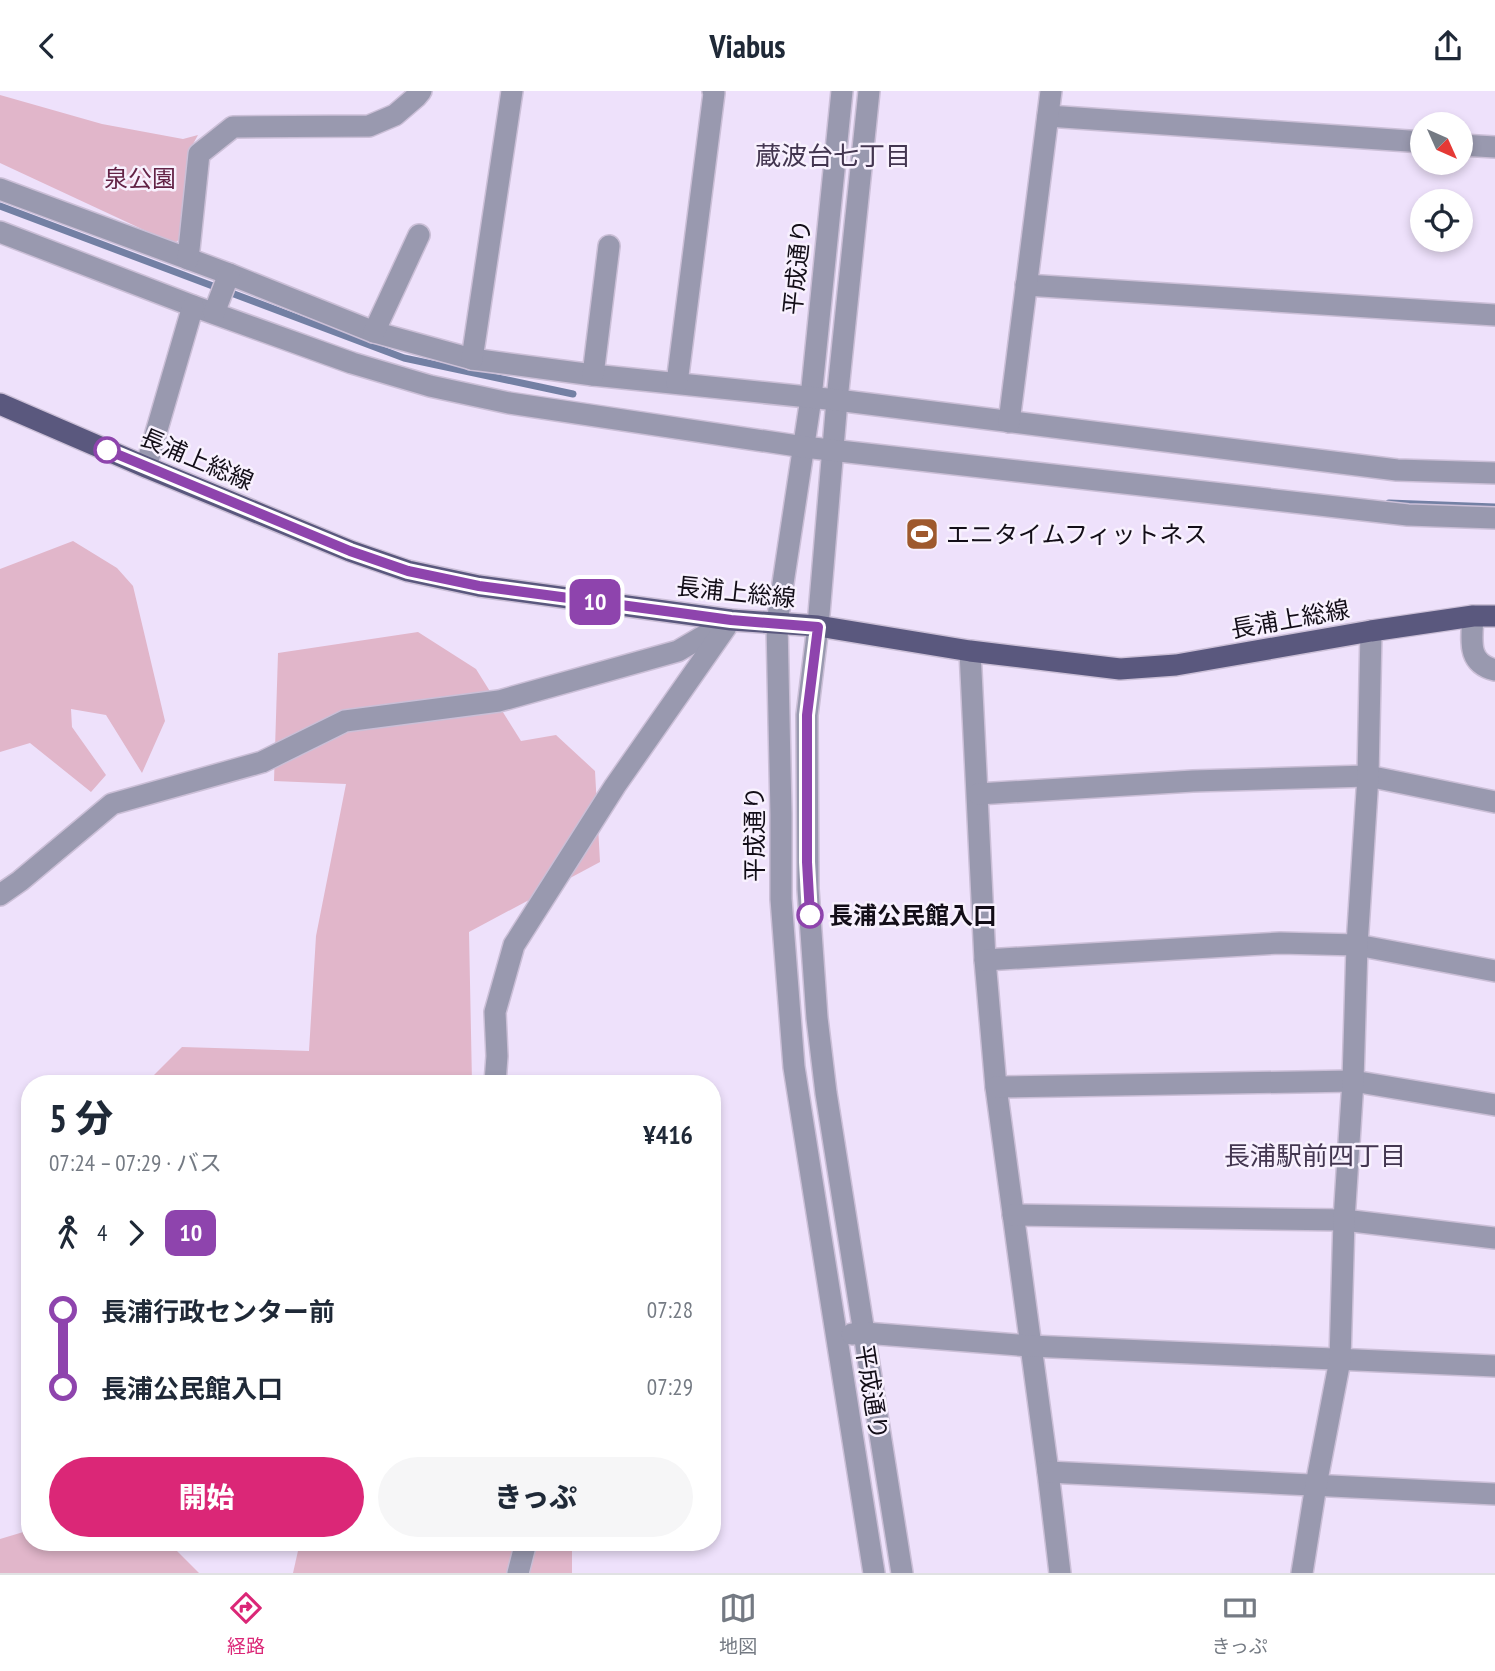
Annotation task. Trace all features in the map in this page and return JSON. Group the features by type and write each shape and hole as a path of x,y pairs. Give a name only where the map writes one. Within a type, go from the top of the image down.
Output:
{"main road":[{"name":"長浦上総線","path":"0,404 350,551 408,571 479,586 731,620 818,627 970,651 1121,669 1176,665 1370,631 1474,616 1495,616"}],"street":[{"path":"188,259 199,154 233,127 369,126 396,115 421,91"},
{"path":"472,359 512,91"},
{"path":"677,383 713,91"},
{"name":"平成通り","path":"842,91 810,398 777,623 781,899 794,1067 874,1573"},
{"name":"平成通り","path":"869,91 837,400 818,627 807,715 808,889 817,1018 826,1093 902,1573"},
{"path":"1009,422 1051,91"},
{"path":"1048,116 1410,141"},
{"path":"1474,146 1495,147"},
{"path":"0,189 229,274 374,332 472,359 593,375 837,400 1397,470 1495,473"},
{"path":"0,232 352,363 430,386 509,403 804,447 1408,515 1495,518"},
{"path":"374,332 419,235"},
{"path":"593,375 609,246"},
{"path":"214,313 229,274"},
{"path":"1026,285 1495,315"},
{"path":"146,467 193,306"},
{"path":"1474,616 1471,646 1475,657 1487,668 1495,670"},
{"path":"0,895 112,804 262,762 345,721 499,701 678,651 731,620"},
{"path":"496,1075 495,1012 514,946 615,786 731,620"},
{"path":"1302,1573 1340,1360 1357,945 1368,776 1370,631"},
{"path":"970,651 985,960 996,1087 1059,1573"},
{"path":"978,794 1193,781 1368,776 1495,802"},
{"path":"985,960 1280,943 1357,945 1495,971"},
{"path":"996,1087 1353,1081 1495,1105"},
{"path":"1013,1215 1345,1220 1495,1238"},
{"path":"836,1336 865,1333 1030,1346 1495,1366"},
{"path":"1048,1472 1495,1494"},
{"path":"518,1573 524,1551"}],"green space":[{"name":"泉公園","path":"0,95 102,124 183,139 198,135 188,153 183,236 174,244 0,163"},
{"path":"73,541 117,568 133,586 165,721 142,773 106,715 71,709 72,727 106,775 91,792 30,743 0,752 0,569"},
{"path":"418,632 476,669 521,741 556,735 595,771 600,862 469,932 472,1075 154,1075 182,1047 309,1051 316,936 346,784 274,781 278,653"},
{"path":"21,1533 21,1551 177,1551 199,1573 0,1573 0,1539"},
{"path":"298,1551 572,1551 572,1573 293,1573"}],"waterway":[{"path":"0,206 404,358 573,394"},
{"path":"1389,503 1495,507"}],"bus line":[{"name":"10","path":"107,450 350,551 408,571 479,586 731,620 818,627 807,715 807,862 810,915"}],"place":[{"name":"エニタイムフィットネス","path":"922,534"},
{"name":"長浦公民館入口","path":"810,915"}],"district":[{"name":"蔵波台七丁目","path":"833,155"},
{"name":"長浦駅前四丁目","path":"1315,1155"}]}
